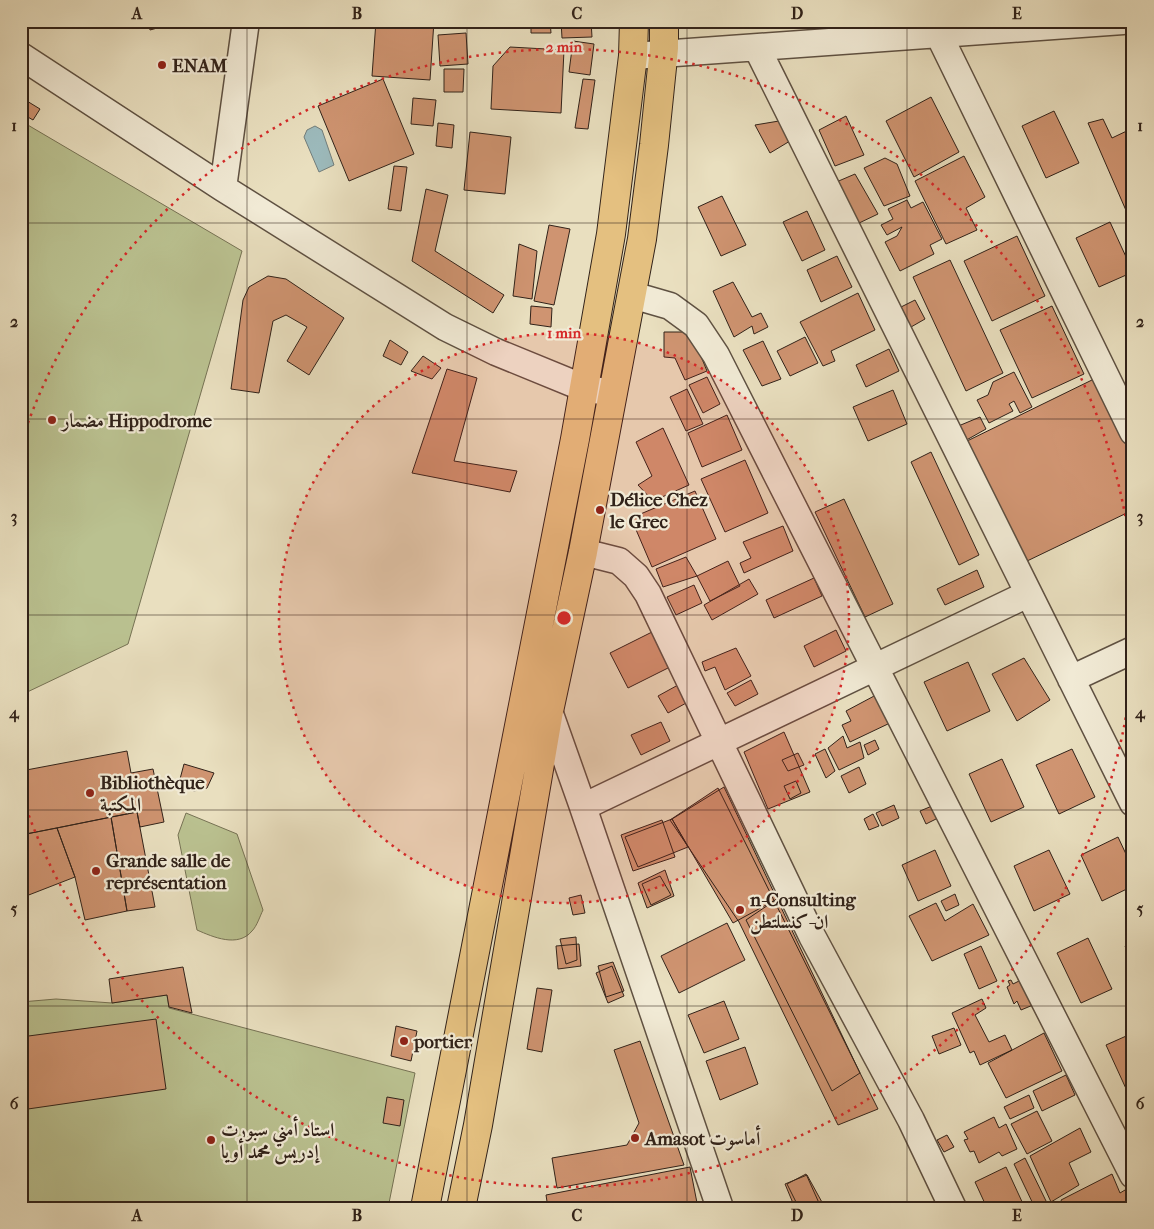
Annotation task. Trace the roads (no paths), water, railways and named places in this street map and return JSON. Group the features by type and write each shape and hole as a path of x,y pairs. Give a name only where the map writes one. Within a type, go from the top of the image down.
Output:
{"main road":[{"path":"425,1208 584,388 611,234 633,56 634,21"},
{"path":"461,1208 478,1125 548,710 583,552 611,393 632,295 654,145 663,54 664,21"},
{"path":"443,1116 478,1125"}],"street":[{"path":"223,188 246,21"},
{"path":"633,56 1123,21"},
{"path":"1128,21 1133,31"},
{"path":"938,35 1133,432"},
{"path":"757,48 1133,803"},
{"path":"21,56 223,188 445,327 496,352 584,388 611,393"},
{"path":"632,295 670,306 696,325 716,355 1133,1176"},
{"path":"583,552 619,561 636,576 648,594 717,742 812,936 910,1120 953,1208"},
{"path":"584,807 1028,594"},
{"path":"1071,679 1133,650"},
{"path":"548,710 584,807 720,1208"}],"water":[{"path":"315,126 322,130 334,165 319,172 304,137 307,130"}],"place":[{"name":"ENAM","path":"162,65"},
{"name":"مضمار Hippodrome","path":"52,420"},
{"name":"Délice Chez le Grec","path":"600,510"},
{"name":"Bibliothèque المكتبة","path":"90,793"},
{"name":"Grande salle de représentation","path":"96,871"},
{"name":"n-Consulting ان-كنسلتطن","path":"740,910"},
{"name":"portier","path":"404,1041"},
{"name":"Amasot أماسوت","path":"635,1138"},
{"name":"استاد أمني سبورت إدريس محمد أويا","path":"211,1140"}]}
